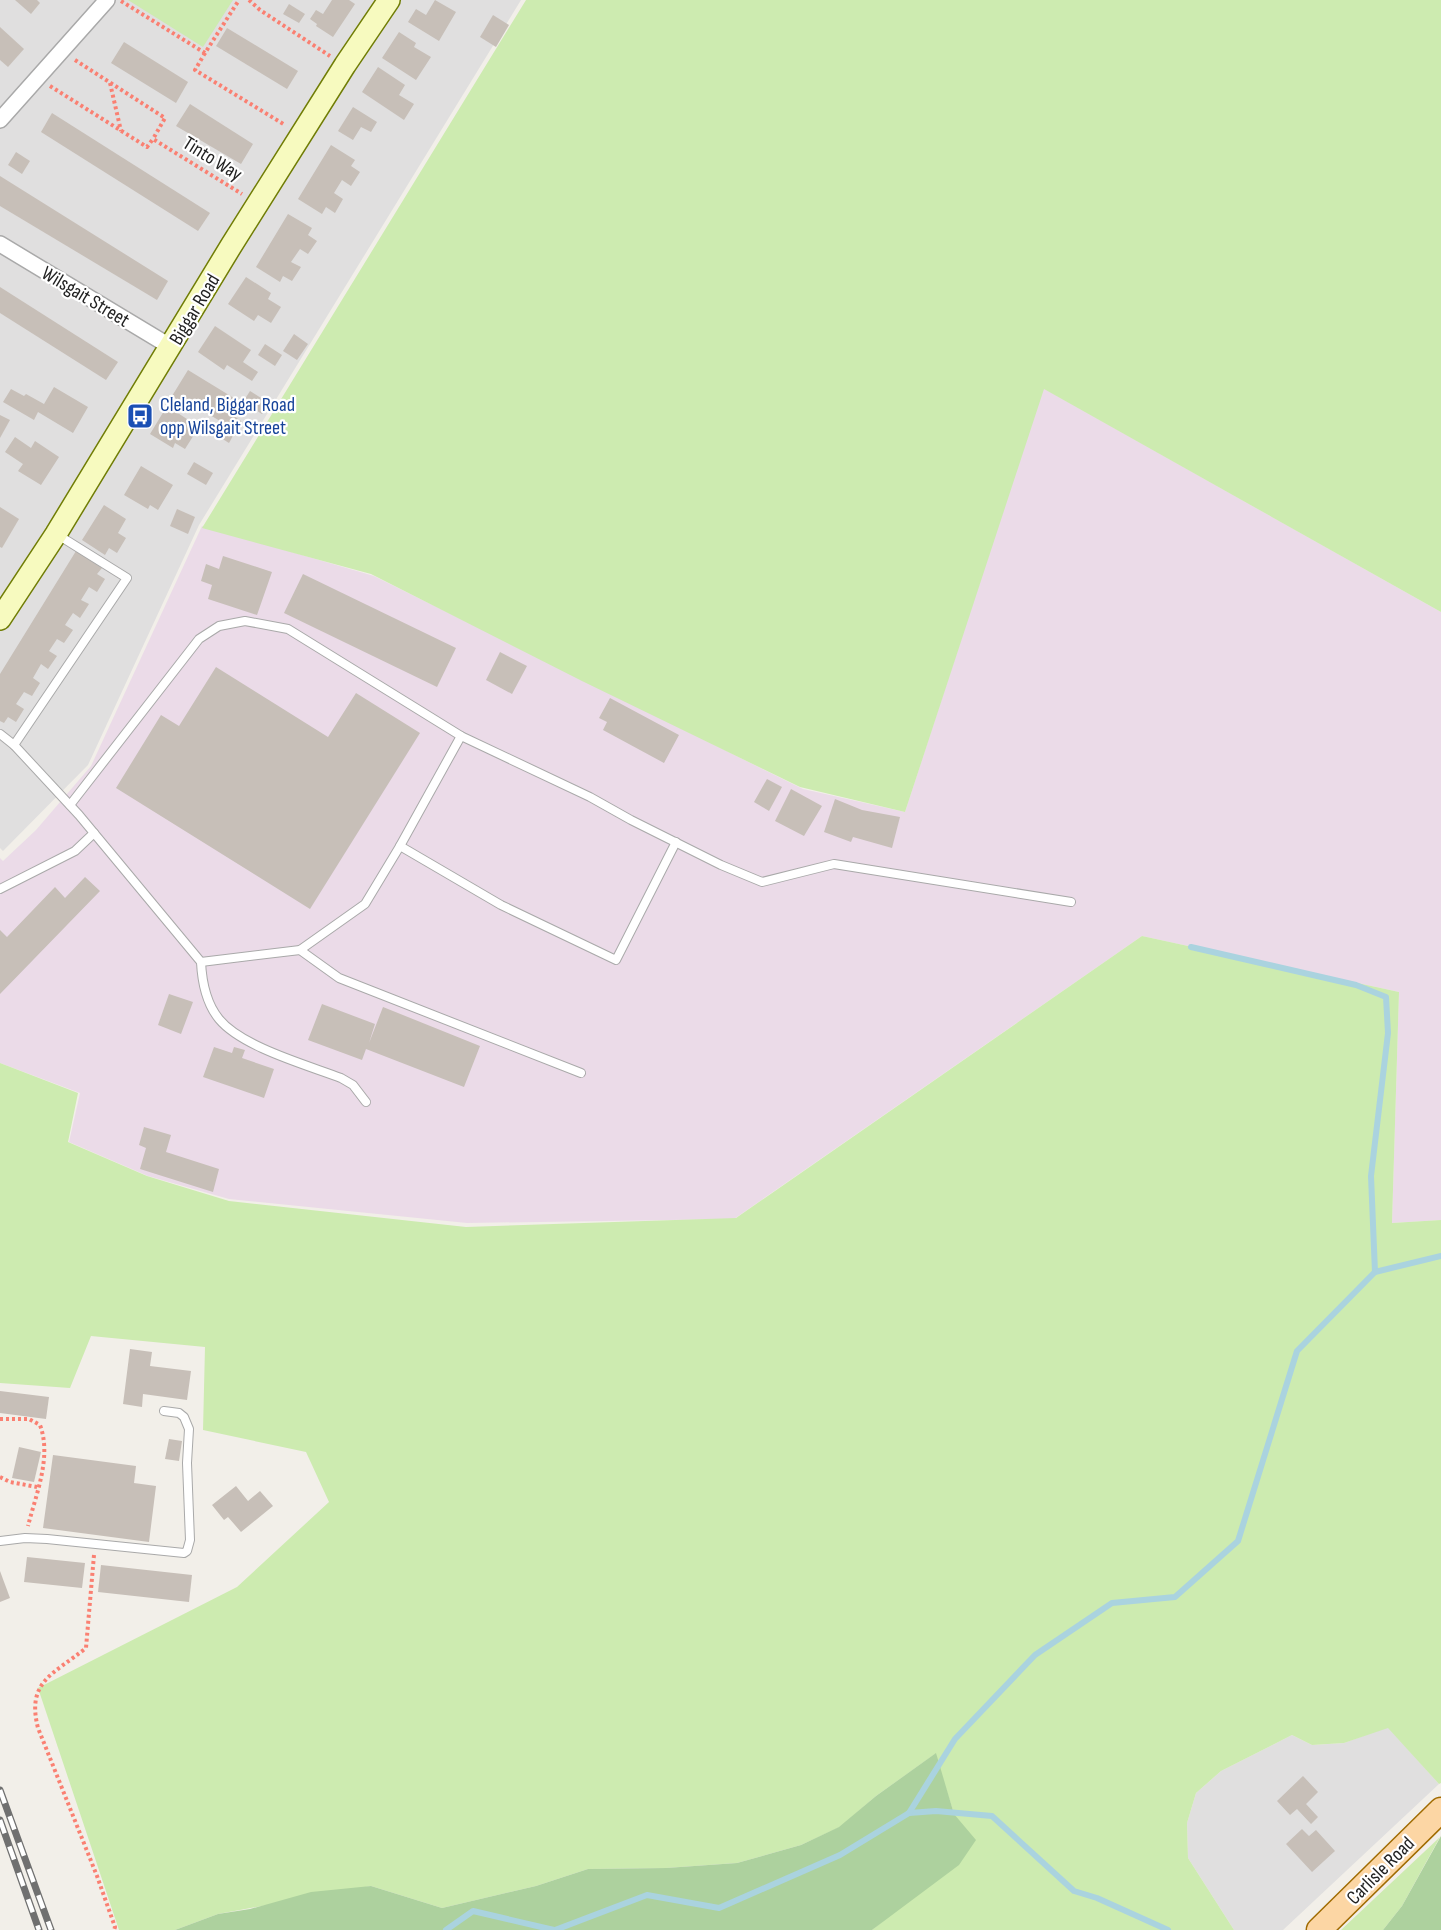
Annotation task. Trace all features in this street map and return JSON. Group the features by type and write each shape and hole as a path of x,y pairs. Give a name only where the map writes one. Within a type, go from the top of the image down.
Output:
{"main road":[{"name":"Carlisle Road","path":"1319,1930 1441,1810"}],"street":[{"path":"0,120 5,103 38,78 107,0"},
{"name":"Biggar Road","path":"0,619 56,534 301,135 389,0"},
{"name":"Wilsgait Street","path":"0,244 171,347"}],"lane":[{"path":"14,745 127,578 56,534"},
{"path":"70,806 199,639 219,627 245,621 288,629 461,736 590,797 721,865 762,882 834,864 1071,902"},
{"path":"0,734 14,745 70,806 201,962 202,979 208,999 220,1020 246,1041 341,1078 353,1085 366,1102"},
{"path":"201,962 300,950 365,904 461,736"},
{"path":"0,889 75,851 94,834"},
{"path":"400,846 501,905 616,960 676,842"},
{"path":"300,950 339,978 581,1073"},
{"path":"0,1541 25,1538 184,1553 189,1547 187,1463 189,1429 184,1418 178,1413 164,1411"}],"path":[{"path":"120,0 204,53"},
{"path":"239,0 195,70 301,135"},
{"path":"249,0 260,10 345,65"},
{"name":"Tinto Way","path":"38,78 147,147 165,118 61,51"},
{"path":"110,82 121,131"},
{"name":"Tinto Way","path":"153,139 258,204"},
{"path":"0,1419 29,1419 40,1425 46,1447 25,1538"},
{"path":"0,1477 10,1482 37,1486"},
{"path":"96,1543 86,1648 43,1682 36,1692 34,1713 97,1876 115,1927 114,1930"}],"shaded area":[{"path":"0,0 521,0 199,525 88,765 3,851 0,848"},
{"path":"1043,388 1441,612 1441,1220 1392,1223 1399,992 1142,936 734,1219 467,1223 229,1199 148,1176 69,1142 80,1093 0,1063 0,858 3,861 36,830 91,766 202,526 374,576 803,789 905,812"},
{"path":"1388,1727 1439,1784 1283,1930 1234,1930 1188,1858 1187,1823 1196,1793 1221,1771 1292,1735 1312,1745 1344,1743"}],"green space":[{"path":"128,0 233,0 203,47"},
{"path":"526,0 1441,0 1441,612 1044,389 905,812 800,787 582,681 371,574 202,528"},
{"path":"1142,936 1399,992 1392,1223 1441,1220 1441,1783 1439,1784 1388,1728 1344,1743 1312,1745 1292,1735 1221,1771 1196,1793 1187,1823 1188,1858 1234,1930 872,1930 894,1912 954,1814 935,1754 876,1796 840,1827 801,1845 737,1863 666,1868 588,1869 536,1886 442,1908 371,1886 218,1914 175,1930 119,1930 38,1688 237,1587 329,1502 306,1452 203,1430 205,1347 91,1336 70,1388 0,1383 0,1063 78,1093 68,1142 147,1176 229,1201 466,1227 736,1218"},
{"path":"936,1753 954,1814 976,1840 959,1865 872,1930 175,1930 218,1914 250,1909 311,1892 371,1886 442,1908 536,1886 588,1869 666,1868 737,1863 801,1845 839,1827 876,1796"},
{"path":"1441,1836 1441,1930 1383,1930 1402,1906"},
{"path":"1440,1837 1402,1906 1383,1930 1341,1930"}],"building":[{"path":"15,0 37,0 40,3 31,14"},
{"path":"332,0 349,0 355,4 333,37 316,26 317,24 310,19 316,10 323,14"},
{"path":"435,0 456,12 439,41 408,22 416,9 426,15"},
{"path":"289,4 305,14 299,23 283,14"},
{"path":"493,15 509,25 496,47 480,37"},
{"path":"0,27 24,49 8,67 0,60"},
{"path":"227,28 298,71 287,89 216,46"},
{"path":"399,32 416,43 414,47 431,57 416,80 382,58"},
{"path":"124,42 188,82 176,103 111,63"},
{"path":"378,67 405,85 399,95 414,104 404,120 362,92"},
{"path":"190,104 253,144 241,164 176,126"},
{"path":"353,107 377,122 371,132 361,127 353,140 338,131"},
{"path":"52,113 210,213 198,231 41,132"},
{"path":"331,145 355,160 351,166 360,172 351,186 342,180 334,193 343,199 335,213 326,207 322,214 298,199"},
{"path":"16,152 30,161 22,174 8,165"},
{"path":"0,176 168,281 157,300 0,206"},
{"path":"288,214 312,228 308,235 317,241 308,254 300,249 291,262 301,267 292,281 283,276 280,282 256,267"},
{"path":"246,277 271,293 268,299 281,307 271,323 258,315 254,321 228,304"},
{"path":"0,287 118,362 106,380 0,313"},
{"path":"215,326 251,350 243,362 258,372 252,381 227,365 224,370 198,352"},
{"path":"294,334 308,344 297,360 283,351"},
{"path":"265,344 282,355 275,366 258,355"},
{"path":"188,370 242,403 234,416 241,421 235,430 210,415 212,412 200,405 196,412 172,396"},
{"path":"54,387 88,407 73,433 38,412 34,420 3,402 11,389 44,404"},
{"path":"250,391 269,403 262,414 243,402"},
{"path":"167,406 190,421 188,424 197,430 185,449 175,443 173,448 150,434"},
{"path":"0,415 10,420 0,438"},
{"path":"218,424 234,434 229,443 213,433"},
{"path":"15,437 31,448 35,441 59,457 41,485 18,471 23,464 5,452"},
{"path":"194,462 213,473 206,485 187,474"},
{"path":"141,466 173,485 158,510 150,505 148,509 124,495"},
{"path":"104,505 126,519 118,533 126,538 117,553 109,548 105,555 82,540"},
{"path":"0,507 19,519 2,548 0,547"},
{"path":"177,509 195,517 188,534 170,526"},
{"path":"76,551 102,568 97,574 105,579 97,592 89,587 81,600 89,604 80,618 73,613 65,625 73,630 64,643 57,639 49,651 57,656 48,669 41,664 33,678 40,683 32,696 24,692 16,704 24,709 16,722 8,717 4,723 0,721 0,674"},
{"path":"223,556 272,572 257,615 208,599 212,585 201,581 206,564 219,569"},
{"path":"303,574 456,648 437,687 284,613"},
{"path":"500,652 527,666 512,694 486,680"},
{"path":"216,667 328,737 356,693 420,733 310,909 116,788 161,715 179,726"},
{"path":"610,698 679,735 664,763 603,730 607,722 599,718"},
{"path":"767,779 782,787 769,811 754,802"},
{"path":"791,789 822,806 804,836 775,821"},
{"path":"835,799 862,810 900,817 892,848 853,837 851,842 824,832"},
{"path":"85,877 100,891 0,994 0,930 7,937 55,887 65,898"},
{"path":"169,994 193,1002 181,1034 158,1025"},
{"path":"322,1004 375,1024 369,1043 383,1007 480,1046 464,1087 366,1049 362,1060 308,1040"},
{"path":"214,1047 232,1053 234,1047 245,1050 242,1058 274,1069 264,1098 203,1077"},
{"path":"144,1127 171,1135 166,1152 219,1169 213,1192 140,1169 146,1148 139,1145"},
{"path":"130,1349 152,1352 150,1366 191,1371 187,1400 143,1394 142,1407 123,1404"},
{"path":"0,1391 49,1397 46,1419 0,1413"},
{"path":"169,1439 182,1441 179,1461 165,1459"},
{"path":"19,1447 41,1452 34,1482 12,1478"},
{"path":"53,1455 136,1466 134,1483 156,1486 149,1542 43,1528"},
{"path":"236,1486 248,1501 260,1491 273,1506 241,1532 228,1517 224,1520 212,1505"},
{"path":"27,1557 85,1563 82,1588 24,1582"},
{"path":"101,1565 192,1575 189,1602 98,1592"},
{"path":"0,1571 10,1598 0,1602"},
{"path":"1303,1776 1318,1792 1306,1804 1318,1817 1311,1824 1297,1809 1290,1815 1277,1801"},
{"path":"1302,1829 1309,1836 1316,1830 1335,1851 1312,1872 1286,1844"}],"waterway":[{"path":"1191,947 1356,985 1386,997 1388,1033 1371,1176 1375,1272"},
{"path":"555,1930 647,1895 719,1908 840,1855 909,1813 955,1739 1035,1655 1112,1603 1175,1597 1238,1541 1297,1351 1375,1272 1441,1256"},
{"path":"909,1813 936,1811 992,1816 1074,1891 1097,1898 1168,1930"},
{"path":"446,1930 473,1911 554,1930"}],"railway":[{"path":"0,1790 51,1930"},
{"path":"0,1820 39,1930"}],"place":[{"name":"Cleland, Biggar Road opp Wilsgait Street","path":"140,416"}]}
